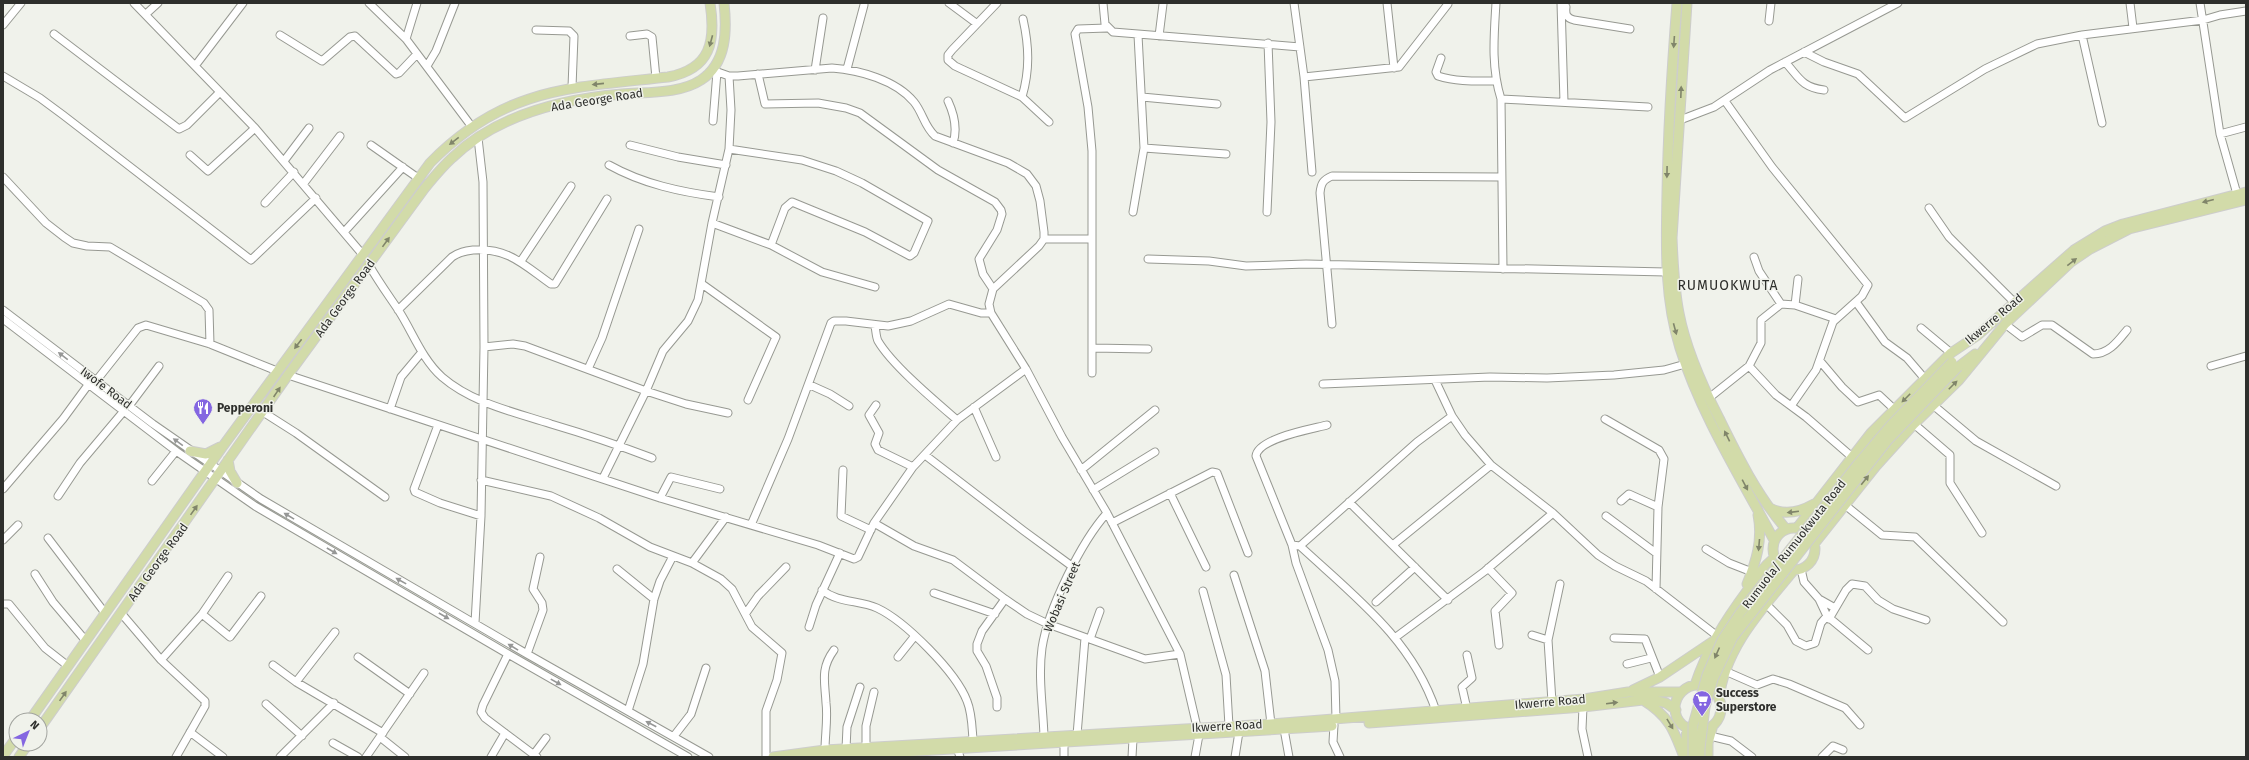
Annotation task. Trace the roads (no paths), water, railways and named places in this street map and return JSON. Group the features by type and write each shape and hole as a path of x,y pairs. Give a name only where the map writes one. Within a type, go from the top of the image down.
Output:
{"main road":[{"name":"Ada George Road","path":"36,712 204,472 277,371 418,178 447,146 492,114 535,96 572,87 682,74 692,69 707,53 713,32 710,3"},
{"name":"Ada George Road","path":"48,717 288,375 429,183 453,157 478,138 506,122 550,106 612,95 684,88 702,79 714,71 724,48 726,37 724,3"},
{"path":"1678,3 1668,130 1666,272 1671,314 1689,363 1724,446 1774,540"},
{"path":"1687,3 1683,41 1680,120 1672,238 1673,267 1679,314 1689,363 1767,506 1786,529"},
{"name":"Ikwerre Road","path":"1954,361 1978,335 2059,262 2086,242 2105,231 2138,219 2242,193"},
{"name":"Ikwerre Road","path":"1814,544 1876,466 1914,424 1959,380 1986,345 2005,324 2070,262 2116,235 2140,226 2246,200"},
{"path":"1797,528 1872,433 1924,379 1954,361 1986,345"},
{"name":"Rumuola/ Rumuokwuta Road","path":"1693,757 1693,725 1707,675 1722,640 1740,614 1857,465 1891,425 1954,361"},
{"name":"Rumuola/ Rumuokwuta Road","path":"1700,757 1705,707 1713,679 1733,637 1887,441 1954,361"},
{"path":"190,450 206,454 223,446"},
{"path":"228,460 230,471 237,483"},
{"path":"1767,506 1775,511 1791,512 1804,510 1819,502"},
{"path":"1742,597 1752,572 1759,545 1760,532 1756,506"},
{"path":"1708,757 1710,736 1713,725 1720,712 1720,686 1737,644 1766,604 1798,570 1808,564 1813,557 1814,544 1807,532 1797,528 1786,529 1779,533 1774,540 1772,549 1774,558 1784,567 1798,570"},
{"path":"1695,685 1714,638 1762,570 1774,558"},
{"path":"1628,692 1660,677 1714,638"},
{"path":"1713,725 1698,730 1687,728 1678,718 1676,710 1677,699 1681,692 1695,685 1708,687 1719,700"},
{"name":"Ikwerre Road","path":"1198,731 1239,732 1284,729 1436,711 1552,702 1628,692 1681,692"},
{"path":"1643,700 1660,710 1667,719 1684,757"},
{"name":"Ikwerre Road","path":"818,757 973,740 1044,736 1156,734 1198,731 1229,726 1334,722 1583,707 1643,700 1660,701 1676,710"},
{"path":"1684,757 1687,728"},
{"name":"Ikwerre Road","path":"773,757 825,750 846,749 864,753 958,752 1133,739 1156,734"}],"street":[{"path":"3,25 21,3"},
{"path":"134,3 255,128 304,183 363,255"},
{"path":"146,14 158,3"},
{"path":"195,66 243,3"},
{"path":"369,3 406,39 472,127"},
{"path":"406,39 418,3"},
{"path":"427,66 436,51 455,3"},
{"path":"949,3 976,23"},
{"path":"997,3 976,23 948,55 948,60 955,66 1022,97 1049,122"},
{"path":"1102,3 1107,28"},
{"path":"1294,3 1304,77 1312,172"},
{"path":"1387,3 1394,68"},
{"path":"1496,3 1492,39 1495,81 1501,99 1503,269"},
{"path":"1561,3 1564,102"},
{"path":"1566,3 1565,14 1568,18 1630,29"},
{"path":"1769,21 1771,3"},
{"path":"1680,120 1701,113 1725,101 1770,70 1898,3"},
{"path":"2130,3 2133,28"},
{"path":"2200,3 2220,134 2242,193"},
{"path":"1159,36 1163,4"},
{"path":"1304,77 1400,67 1448,4"},
{"path":"847,69 864,5"},
{"path":"1804,52 1824,62 1858,74 1905,118 2005,58 2037,44 2082,35 2203,20 2220,15 2246,11"},
{"path":"814,70 823,18"},
{"path":"1022,97 1028,64 1028,41 1023,19"},
{"path":"1092,373 1092,151 1088,107 1075,34 1078,29 1107,28 1113,32 1138,35 1268,43 1300,48"},
{"path":"536,30 569,31 574,36 572,87"},
{"path":"54,34 179,129 187,125 220,92"},
{"path":"630,36 647,34 652,37 656,78"},
{"path":"280,35 322,61 350,36 355,36 396,74 399,73 417,54"},
{"path":"1133,212 1144,148 1138,35"},
{"path":"2082,35 2102,123"},
{"path":"1267,212 1270,122 1268,43"},
{"path":"1441,58 1436,72 1438,76 1448,80 1495,81"},
{"path":"1785,62 1800,82 1809,87 1824,90"},
{"path":"713,121 714,71 729,76 847,69 884,81 908,95 915,103 929,131 936,136 989,155 1019,168 1027,174 1036,186 1040,201 1044,239 1039,246 993,289 989,304 991,314 1026,369 1081,470 1107,513 1180,654 1198,731 1195,757"},
{"path":"758,74 765,104 818,103 860,113 938,170 995,202 1001,210 1000,222 979,259 983,274 993,289"},
{"path":"3,76 53,108 251,260 316,198"},
{"path":"603,478 646,391 663,351 694,312 702,284 712,223 729,149 731,110 729,76"},
{"path":"1142,97 1217,104"},
{"path":"1501,99 1648,106"},
{"path":"948,100 955,124 955,136 953,143"},
{"path":"1725,101 1772,167 1868,285 1866,291 1856,302 1836,319 1830,330 1820,361 1809,381 1791,406"},
{"path":"2220,134 2246,127"},
{"path":"190,155 208,171 255,128"},
{"path":"284,161 309,128"},
{"path":"304,183 340,136"},
{"path":"475,623 481,516 481,439 484,347 482,182 478,138"},
{"path":"371,145 418,178"},
{"path":"630,145 691,160 726,165"},
{"path":"1144,148 1226,154"},
{"path":"729,149 802,160 836,171 862,183 928,221 914,253 910,256 865,232 792,202 786,208 771,245"},
{"path":"609,165 624,173 673,189 718,197"},
{"path":"344,231 403,167"},
{"path":"265,203 294,172"},
{"path":"1332,324 1320,192 1321,184 1324,179 1332,176 1501,177"},
{"path":"3,177 46,223 64,237 73,242 87,246 110,247 204,303 209,310 210,344"},
{"path":"521,261 571,186"},
{"path":"398,310 458,253 483,249 496,250 521,261 551,284 556,284 608,199"},
{"path":"1929,208 1949,237 2015,303"},
{"path":"712,223 771,245 822,272 875,287"},
{"path":"588,369 602,338 639,229"},
{"path":"1044,239 1092,239"},
{"path":"1754,257 1759,271 1781,304"},
{"path":"1148,259 1165,261 1209,261 1246,266 1446,266 1503,269 1623,269 1666,272"},
{"path":"369,265 398,310 422,352 442,377 482,402 618,445 652,458"},
{"path":"1795,305 1798,279"},
{"path":"702,284 776,337 748,400"},
{"path":"1856,302 1885,342 1906,358 1924,379"},
{"path":"751,525 777,468 810,385 831,324 834,321 863,322 875,326 901,324 949,304 981,313 991,314"},
{"path":"1709,398 1749,366 1761,343 1761,320 1781,304 1795,305 1836,319"},
{"name":"Iwofe Road","path":"3,310 128,406 210,464 218,476"},
{"name":"Iwofe Road","path":"3,319 123,412 204,472 218,476"},
{"path":"2005,324 2022,337 2042,325 2052,325 2093,354 2100,354 2113,346 2127,330"},
{"path":"96,381 142,325 151,325 210,344 277,371"},
{"path":"875,326 878,340 884,348 913,380 957,420"},
{"path":"1921,328 1954,361"},
{"path":"484,347 513,344 525,346 646,391 686,404 728,413"},
{"path":"1093,348 1148,349"},
{"path":"390,409 401,377 422,352"},
{"path":"2211,366 2246,356"},
{"path":"1820,361 1842,387 1858,402 1879,395 1895,410"},
{"path":"1323,384 1490,377 1547,378 1614,375 1664,370 1689,363"},
{"path":"128,406 159,366"},
{"path":"1749,366 1776,395 1852,457"},
{"path":"288,375 660,498 726,517 856,559 872,526 913,467 957,420 1026,369"},
{"path":"1435,380 1452,416 1465,435 1491,465 1553,513 1598,555 1615,566 1641,578 1714,638"},
{"path":"3,489 63,419 88,385"},
{"path":"810,385 830,394 849,406"},
{"path":"876,405 869,415 878,429 879,433 875,444 878,450 913,467"},
{"path":"1933,405 1976,441 2056,486"},
{"path":"974,407 996,457"},
{"path":"1081,470 1155,410"},
{"path":"58,496 80,463 123,412"},
{"path":"263,412 296,433 385,497"},
{"path":"1300,546 1416,442 1452,416"},
{"path":"1605,419 1654,447 1663,454 1664,459 1658,507 1656,589"},
{"path":"1914,424 1950,455 1950,483 1982,533"},
{"path":"438,425 414,489 415,492 440,503 481,516"},
{"path":"1327,425 1289,434 1266,444 1256,454 1259,465 1292,545 1296,563 1330,656 1335,681 1333,742 1340,757"},
{"path":"152,481 176,451"},
{"path":"1093,490 1154,452"},
{"path":"925,455 1012,523 1073,567"},
{"path":"1394,544 1491,465"},
{"path":"843,470 841,516 872,526 914,546 953,560 1027,614 1048,624 1144,659 1180,654"},
{"path":"1112,523 1212,472 1217,473 1248,553"},
{"path":"218,476 237,483 324,538 709,757"},
{"path":"218,476 256,506 508,654 688,757"},
{"path":"660,498 671,477 720,489"},
{"path":"481,480 551,496 599,518 650,548 692,563 721,579 732,589 746,613 752,627 782,653 777,680 766,711 766,757"},
{"path":"1170,493 1206,567"},
{"path":"1621,501 1629,494 1658,507"},
{"path":"1349,502 1394,544 1448,600"},
{"path":"1844,505 1882,535 1915,536 2003,622"},
{"name":"Wobasi Street","path":"1044,736 1040,689 1042,648 1048,624 1073,567 1096,526 1107,513"},
{"path":"1396,637 1448,600 1553,513"},
{"path":"1606,516 1656,553"},
{"path":"692,563 726,517"},
{"path":"3,540 18,526"},
{"path":"48,538 105,613"},
{"path":"1292,545 1300,546 1396,637 1425,680 1436,711"},
{"path":"1706,549 1729,563 1752,572"},
{"path":"809,627 822,590 840,553"},
{"path":"628,711 643,664 654,599 660,581 673,556"},
{"path":"527,654 543,610 542,603 532,589 540,557"},
{"path":"746,613 758,596 786,567"},
{"path":"1376,602 1415,567"},
{"path":"1488,568 1512,593 1495,611 1499,645"},
{"path":"617,569 654,599"},
{"path":"1798,570 1804,582 1819,599 1828,617 1868,650"},
{"path":"35,574 54,602 86,641"},
{"path":"1234,575 1265,671 1271,724"},
{"path":"161,660 202,614 228,576"},
{"path":"1552,702 1548,640 1560,584"},
{"path":"1766,604 1787,625 1796,641 1806,646 1815,643 1821,623 1828,617 1846,590 1852,584 1864,586 1878,600 1893,609 1926,620"},
{"path":"822,590 840,599 877,608 887,614 937,658 963,692 970,715 973,740"},
{"path":"1203,591 1226,675 1229,726"},
{"path":"934,593 995,614"},
{"path":"202,614 230,637 261,596"},
{"path":"997,707 997,698 986,666 977,651 977,644 982,631 1005,599"},
{"path":"1819,599 1835,608"},
{"path":"3,604 9,604 45,648 68,666"},
{"path":"1077,735 1087,638 1100,611"},
{"path":"121,613 161,660 205,701 205,706 176,757"},
{"path":"296,682 335,632"},
{"path":"1532,635 1548,640"},
{"path":"898,657 914,637"},
{"path":"1614,638 1643,638 1660,677"},
{"path":"825,750 826,703 823,684 830,657 834,650"},
{"path":"508,654 481,712 485,718 535,756 546,738"},
{"path":"1466,709 1462,687 1463,684 1472,678 1467,655"},
{"path":"358,657 410,694"},
{"path":"1627,664 1652,658"},
{"path":"273,665 296,682 334,703 382,735 405,757"},
{"path":"674,736 691,714 706,668"},
{"path":"1725,671 1757,685 1773,679 1789,684 1845,708 1860,725"},
{"path":"366,757 424,673"},
{"path":"846,749 847,727 860,687"},
{"path":"864,753 866,726 874,692"},
{"path":"280,757 334,703"},
{"path":"266,704 302,736"},
{"path":"1583,707 1582,729 1588,757"},
{"path":"1284,729 1289,757"},
{"path":"190,732 223,757"},
{"path":"1235,757 1239,732"},
{"path":"490,757 505,733"},
{"path":"1710,736 1730,741 1752,757"},
{"path":"1132,757 1133,739"},
{"path":"333,743 358,757"},
{"path":"1064,743 1064,757"},
{"path":"1822,757 1833,746 1843,750"}],"place":[{"name":"Pepperoni","path":"203,425"},
{"name":"Success Superstore","path":"1702,717"}],"district":[{"name":"RUMUOKWUTA","path":"1728,285"}]}
